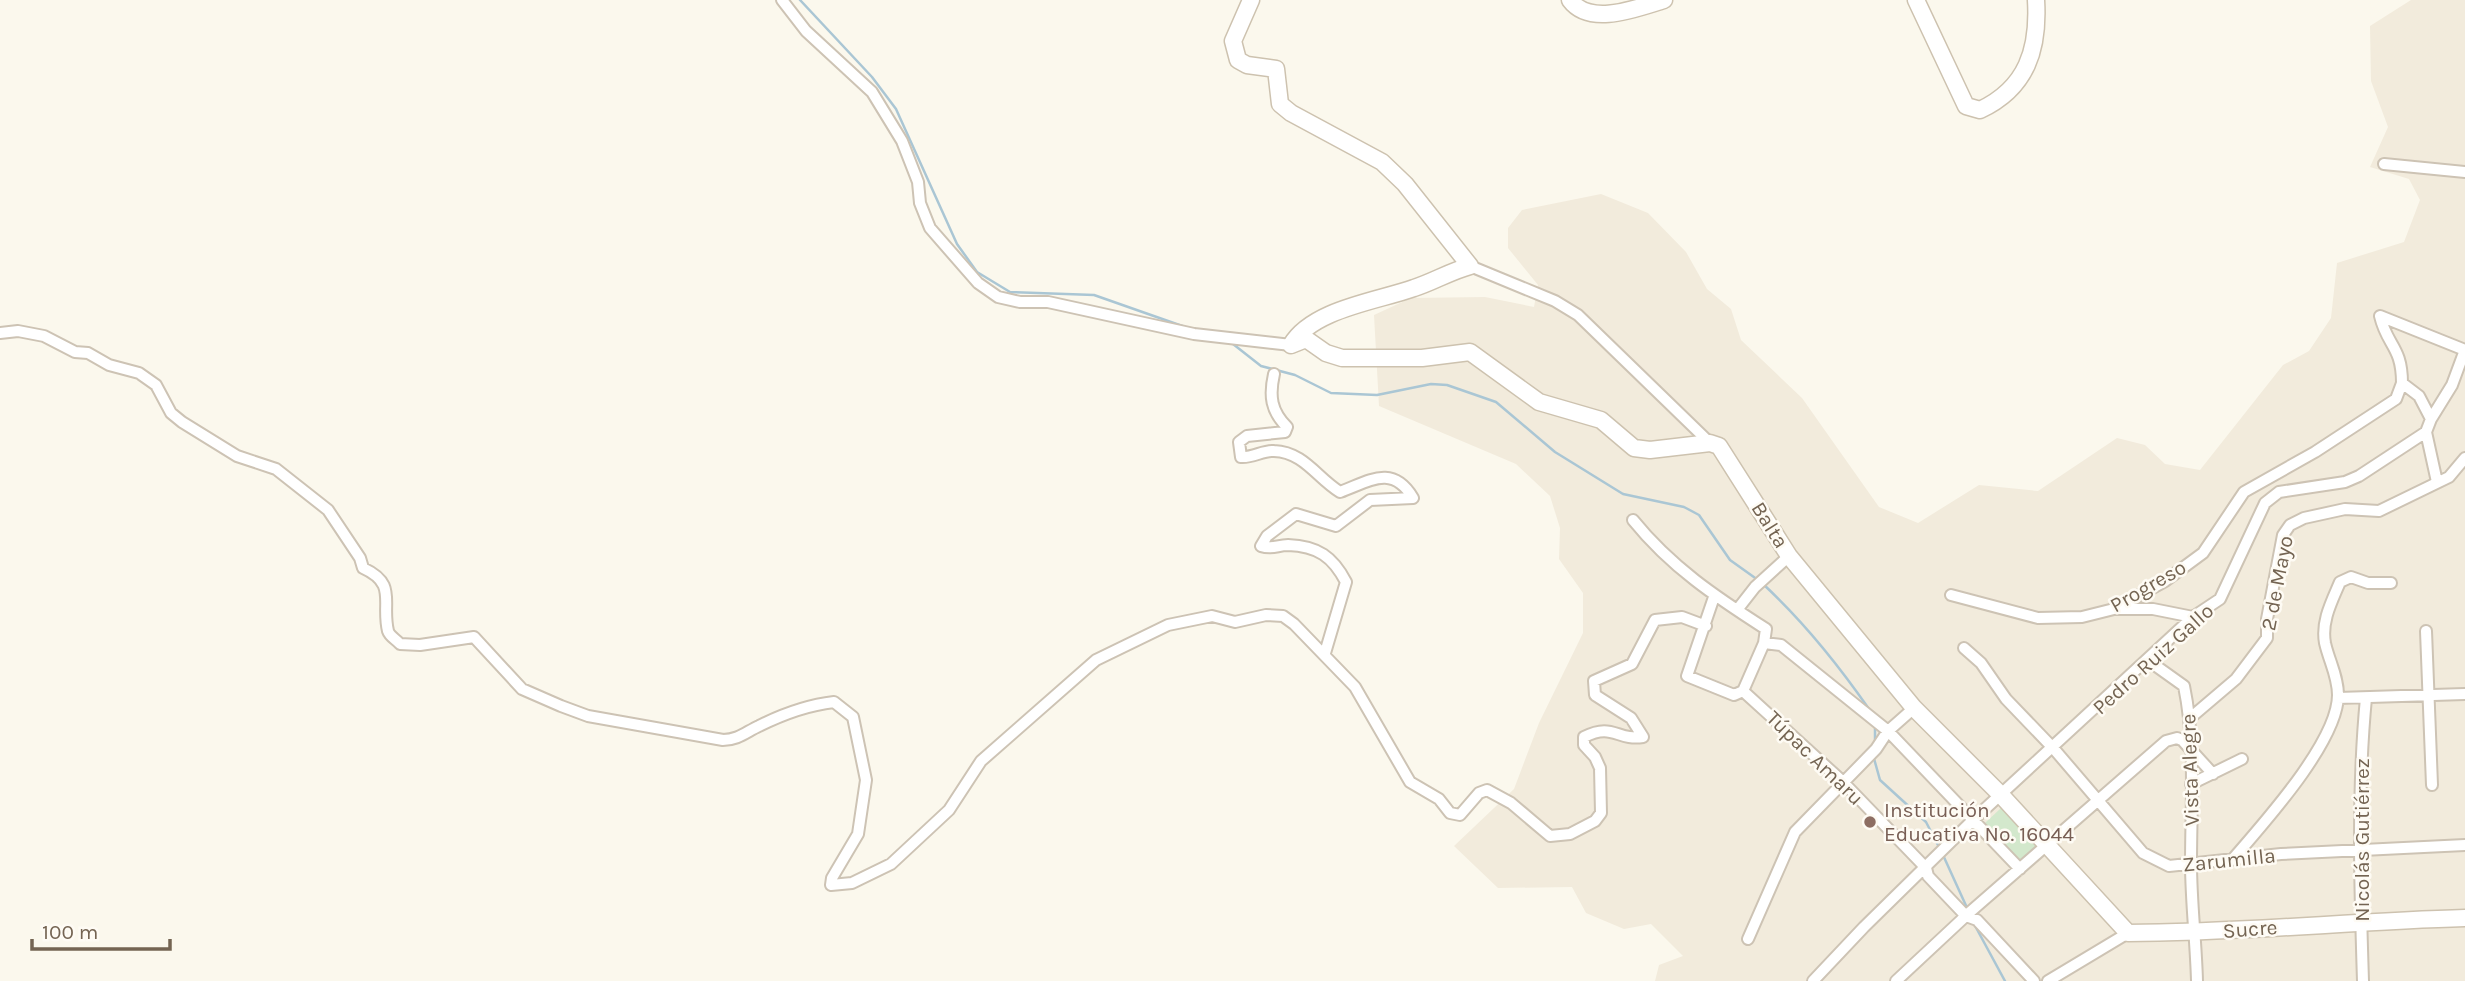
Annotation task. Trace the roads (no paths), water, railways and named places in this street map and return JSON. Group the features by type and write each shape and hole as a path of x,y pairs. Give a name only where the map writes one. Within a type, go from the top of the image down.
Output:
{"street":[{"path":"782,0 806,31 872,92 902,141 918,181 920,203 929,228 978,283 998,297 1020,302 1048,302 1238,341 1299,342 1342,358 1422,358 1469,352 1539,402 1601,420 1634,448 1662,449 1710,443"},
{"path":"1251,0 1238,25 1234,41 1238,60 1247,65 1276,69 1277,97 1291,113 1382,162 1405,184 1471,266 1555,301 1578,315 1710,443"},
{"path":"1570,0 1579,9 1605,14 1664,0"},
{"path":"1916,0 1966,106 1980,110 2004,99 2018,81 2031,55 2038,22 2036,0"},
{"path":"2384,164 2465,172"},
{"path":"1299,342 1305,329 1345,309 1413,289 1471,266"},
{"path":"2431,419 2418,396 2402,383 2399,352 2382,328 2379,316 2465,350 2452,385 2426,432 2437,482"},
{"path":"0,333 18,331 44,336 109,365 139,373 156,385 171,413 183,422 237,456 276,469 314,498 328,510 360,558 363,568 375,574 384,585 388,632 400,643 415,645 474,637 522,689 561,706 588,716 712,739 731,740 791,712 815,704 834,702 853,717 866,780 858,834 832,878 831,884 836,886 865,878 891,864 949,810 981,761 1096,660 1139,636 1168,625 1212,616 1235,622 1266,615 1283,616 1325,653 1355,687 1410,782 1419,790 1439,799 1456,815 1463,813 1479,793 1486,790 1511,803 1545,833 1556,838 1570,834 1595,821 1601,813 1600,768 1595,757 1584,745 1584,737 1605,730 1632,739 1643,737 1631,718 1595,695 1594,681 1632,664 1654,620 1682,617 1706,626"},
{"path":"1274,374 1270,389 1272,407 1287,427 1285,432 1247,436 1239,442 1241,457 1255,458 1272,450 1290,455 1310,463 1325,482 1340,492 1370,478 1388,477 1408,489 1413,498 1370,500 1336,526 1296,514 1267,536 1261,546 1272,550 1285,545 1311,548 1335,562 1346,582 1325,653"},
{"name":"Progreso","path":"1951,595 2038,618 2082,617 2114,609 2165,581 2203,553 2244,492 2315,452 2396,398 2402,383"},
{"name":"Pedro Ruiz Gallo","path":"1817,980 2001,794 2054,749 2193,617 2220,599 2265,503 2278,492 2345,482 2426,432"},
{"name":"Balta","path":"1710,443 1719,446 1789,556 1914,708 2001,794 2045,846 2128,933"},
{"name":"2 de Mayo","path":"2189,719 2236,679 2267,638 2267,619 2283,535 2290,525 2304,518 2345,509 2379,511 2449,477 2465,458"},
{"path":"1633,520 1656,548 1678,568 1714,597 1766,629 1764,643 1743,691 1734,695 1687,676 1714,597"},
{"path":"1737,610 1755,587 1789,556"},
{"path":"2232,860 2297,784 2328,728 2338,698 2336,675 2325,643 2325,621 2340,582 2351,577 2368,583 2391,583"},
{"path":"2114,609 2153,609 2193,617"},
{"path":"2426,631 2432,785"},
{"path":"1764,643 1781,645 1888,732 2020,869"},
{"name":"Zarumilla","path":"1964,648 1981,663 2006,699 2100,800 2143,853 2169,866 2281,854 2465,845"},
{"name":"Vista Alegre","path":"2149,661 2185,686 2192,754 2191,864 2197,981"},
{"name":"Túpac Amaru","path":"1743,691 1842,781 1968,916 1978,920 2034,981"},
{"path":"2338,698 2465,694"},
{"name":"Nicolás Gutiérrez","path":"2363,981 2360,851 2366,698"},
{"path":"1748,939 1795,832 1876,749 1888,732 1914,708"},
{"path":"1896,981 2166,741 2177,738 2182,740 2213,774"},
{"path":"2191,784 2242,759"},
{"name":"Sucre","path":"2128,933 2195,933 2361,921 2465,918"},
{"path":"2048,981 2128,933"}],"waterway":[{"path":"800,0 872,77 896,109 957,244 977,272 1010,292 1094,295 1188,328"},
{"path":"1233,344 1261,366 1295,375 1331,393 1377,395 1431,384 1447,385 1496,402 1555,452 1623,494 1684,507 1699,515 1730,560 1758,580"},
{"path":"1763,584 1819,644 1869,709"},
{"path":"1875,725 1875,742"},
{"path":"1873,755 1880,780 1926,822 1940,849"},
{"path":"1943,855 1968,910"},
{"path":"1973,922 2005,981"}],"place":[{"name":"Institución Educativa No. 16044","path":"1870,822"}]}
